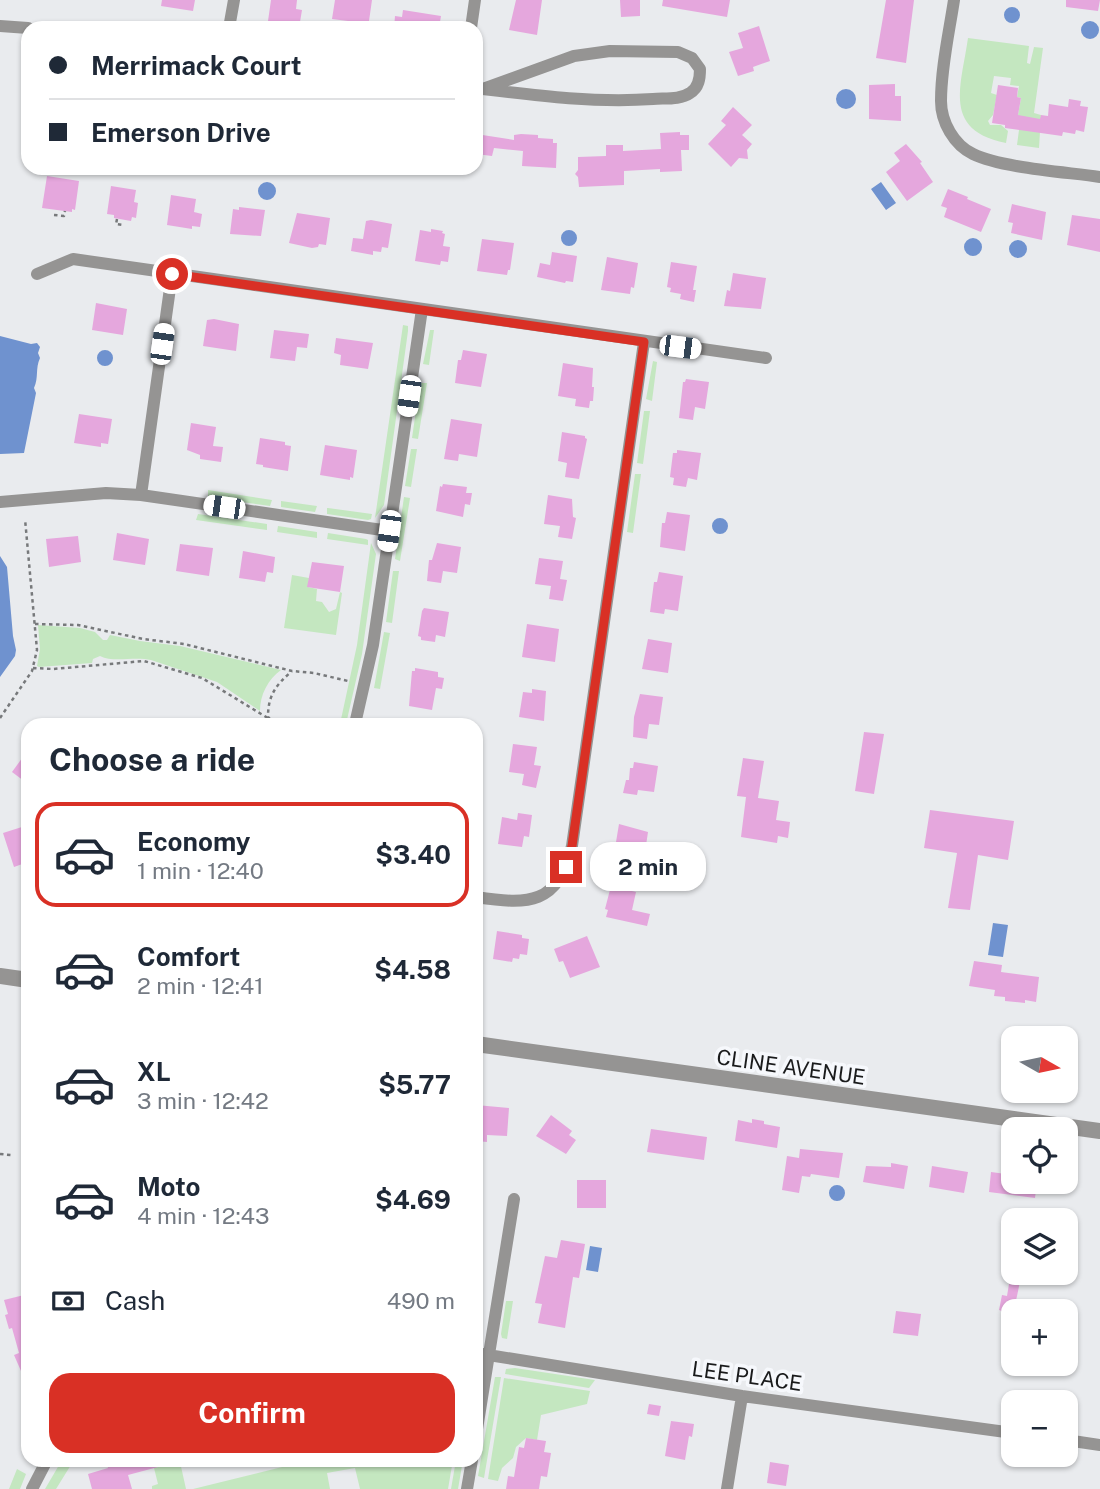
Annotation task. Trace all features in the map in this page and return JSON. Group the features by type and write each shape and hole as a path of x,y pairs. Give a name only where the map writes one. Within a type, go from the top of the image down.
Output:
{"street":[{"path":"230,21 234,0"},
{"path":"472,21 475,0"},
{"path":"954,0 941,104 945,123 955,140 972,154 996,161 1100,177"},
{"path":"0,26 21,28"},
{"path":"483,87 574,56 610,51 678,52 692,58 700,69 697,85 692,92 679,97 630,100 559,98 483,88"},
{"path":"37,274 73,259 766,358"},
{"path":"141,495 172,274"},
{"path":"356,718 373,645 422,309"},
{"path":"483,898 519,901 534,898 550,890 559,881 566,867 572,846 644,342"},
{"path":"0,502 106,493 141,495 389,531"},
{"path":"0,976 21,979"},
{"name":"CLINE AVENUE","path":"483,1045 1100,1131"},
{"path":"483,1395 514,1199"},
{"name":"LEE PLACE","path":"483,1354 742,1396 1001,1431"},
{"path":"727,1489 742,1396"},
{"path":"1078,1442 1100,1446"},
{"path":"32,1489 43,1467"},
{"path":"467,1489 471,1467"}],"path":[{"path":"54,215 64,216 65,211"},
{"path":"117,219 116,223 123,225"},
{"path":"0,718 33,668 37,650 25,519"},
{"path":"36,624 78,625 143,639 184,644 292,671 348,681"},
{"path":"33,668 53,669 130,660 144,661 202,678 268,718"},
{"path":"269,718 270,697 280,681 292,671"},
{"path":"0,1154 11,1155"}],"green space":[{"path":"968,38 1029,46 1027,63 1030,64 1034,47 1043,48 1034,113 1041,115 1039,148 1017,145 1021,130 1018,115 1021,98 1017,97 1019,86 1010,85 1011,78 994,76 991,93 997,95 993,115 988,121 990,125 1001,125 1008,131 1006,143 986,137 972,128 964,117 960,104 960,89"},
{"path":"403,325 408,326 408,331 384,505 375,518"},
{"path":"430,330 434,330 429,365 423,364"},
{"path":"653,361 657,362 652,401 646,399"},
{"path":"420,383 427,383 418,439 412,438"},
{"path":"644,411 650,411 643,464 637,463"},
{"path":"411,449 417,449 411,487 405,486"},
{"path":"635,474 641,474 633,533 627,532"},
{"path":"208,490 272,500 270,506 208,497"},
{"path":"404,497 410,498 400,561 395,559"},
{"path":"281,501 317,506 315,512 281,507"},
{"path":"327,508 372,514 368,520 327,514"},
{"path":"198,514 267,524 267,530 196,520"},
{"path":"278,526 317,532 317,538 277,532"},
{"path":"328,533 366,539 368,545 327,539"},
{"path":"371,543 376,554 362,654 347,718 341,718 357,645"},
{"path":"393,571 399,571 392,623 386,622"},
{"path":"292,575 309,578 308,587 317,589 316,601 322,602 329,612 336,609 340,592 342,593 336,635 284,628"},
{"path":"38,625 80,628 95,632 103,640 107,640 110,635 180,646 281,670 266,688 260,711 217,682 151,660 111,659 100,656 93,659 92,663 39,667"},
{"path":"384,632 390,633 380,689 374,688"},
{"path":"506,1301 513,1301 507,1339 502,1338 501,1334"},
{"path":"506,1369 595,1380 589,1388 505,1374"},
{"path":"495,1377 501,1377 484,1478 478,1476 480,1467 483,1467 483,1447"},
{"path":"504,1378 590,1391 587,1404 541,1415 537,1440 526,1438 516,1447 513,1458 502,1468 498,1481 488,1479"},
{"path":"58,1467 70,1467 56,1489 45,1489"},
{"path":"181,1467 186,1489 152,1489 152,1486 158,1484 154,1468"},
{"path":"282,1467 452,1467 448,1489 360,1489 355,1468 327,1473 330,1489 193,1489"},
{"path":"455,1467 462,1467 458,1489 451,1489"},
{"path":"17,1469 26,1474 20,1489 9,1489"}],"water":[{"path":"1009,7 1015,7 1020,15 1018,21 1009,23 1004,18 1004,12"},
{"path":"1090,21 1096,24 1099,30 1096,36 1090,39 1084,36 1081,30 1084,24"},
{"path":"846,89 853,92 856,99 853,106 846,109 839,106 836,99 839,92"},
{"path":"267,182 273,185 276,191 273,197 267,200 261,197 258,191 261,185"},
{"path":"881,182 896,203 886,210 871,189"},
{"path":"569,230 577,238 569,246 561,238"},
{"path":"969,238 977,238 982,247 980,254 969,256 964,251 964,243"},
{"path":"1018,240 1024,243 1027,249 1024,255 1018,258 1012,255 1009,249 1012,243"},
{"path":"0,336 37,343 40,347 34,388 36,393 24,453 0,454"},
{"path":"102,350 108,350 113,358 111,364 102,366 97,361 97,355"},
{"path":"720,518 728,526 720,534 712,526"},
{"path":"0,556 7,567 16,650 15,656 0,677"},
{"path":"993,923 1008,925 1003,957 988,955"},
{"path":"834,1185 840,1185 845,1193 843,1199 834,1201 829,1196 829,1190"},
{"path":"590,1246 602,1248 598,1272 586,1270"}],"building":[{"path":"162,0 195,0 193,11 161,6"},
{"path":"271,0 297,0 296,9 302,10 300,21 268,21"},
{"path":"335,0 372,0 369,21 332,19"},
{"path":"516,0 542,0 537,35 509,30"},
{"path":"620,0 640,0 640,16 621,17"},
{"path":"663,0 730,0 727,17 662,6"},
{"path":"886,0 914,0 906,63 876,58"},
{"path":"1066,0 1100,0 1098,11 1066,7"},
{"path":"403,10 441,16 440,21 395,21 395,16 402,17"},
{"path":"759,26 770,61 753,67 754,71 738,76 729,52 743,48 738,33"},
{"path":"895,84 895,96 901,96 901,121 869,119 869,85"},
{"path":"998,85 1018,88 1017,97 1021,98 1018,115 1040,119 1041,115 1048,116 1049,104 1068,107 1069,99 1081,101 1080,106 1088,107 1084,132 1063,132 1062,136 1005,128 1005,125 992,123"},
{"path":"733,107 752,125 742,135 752,144 747,150 748,159 739,158 731,167 708,144 726,125 721,121"},
{"path":"680,132 680,135 689,135 689,150 681,150 682,171 624,171 624,185 579,187 575,174 578,170 578,157 606,156 606,145 623,145 623,151 661,149 660,133"},
{"path":"483,135 514,140 514,135 538,135 538,138 553,139 553,143 557,143 556,168 522,166 523,151 494,148 492,156 483,155"},
{"path":"906,144 922,162 920,163 933,182 907,201 886,172 900,161 894,153"},
{"path":"47,176 79,181 75,210 72,209 72,212 42,208"},
{"path":"111,186 136,190 136,218 132,217 131,221 107,214"},
{"path":"948,189 991,209 981,232 944,217 947,208 941,206"},
{"path":"171,195 196,199 194,212 202,214 200,227 192,226 192,229 167,225"},
{"path":"1012,204 1046,212 1042,240 1011,233 1013,223 1008,222"},
{"path":"239,207 265,210 261,236 230,234 233,209 239,210"},
{"path":"297,213 330,218 326,245 319,244 318,247 312,248 289,243"},
{"path":"1072,215 1100,219 1100,252 1067,245"},
{"path":"366,221 392,224 388,248 382,247 381,252 373,251 373,255 351,251 353,238 363,239"},
{"path":"431,229 443,231 445,234 443,246 450,247 448,262 441,261 440,265 415,261 420,230 431,232"},
{"path":"482,239 514,243 507,275 477,271"},
{"path":"552,252 577,256 573,282 537,277 540,263 550,265"},
{"path":"607,257 638,263 634,288 631,287 630,294 601,290"},
{"path":"671,262 697,266 694,302 680,299 681,294 670,292 671,288 667,287"},
{"path":"733,273 766,278 761,309 724,306"},
{"path":"96,303 127,309 123,335 92,330"},
{"path":"207,320 239,324 236,351 203,346"},
{"path":"274,330 309,334 307,348 297,347 295,361 270,358"},
{"path":"336,338 373,343 368,369 340,365 341,355 334,353"},
{"path":"463,350 487,354 481,387 455,383 458,360 461,360"},
{"path":"563,363 593,368 593,401 590,401 589,408 575,406 576,399 558,396"},
{"path":"686,379 709,382 705,409 695,407 693,420 679,418 683,382"},
{"path":"79,414 112,419 108,444 101,443 101,447 74,443"},
{"path":"451,419 482,424 477,457 459,454 458,461 444,459"},
{"path":"191,423 216,427 213,446 223,447 221,462 200,459 200,455 187,450"},
{"path":"562,432 585,436 587,439 579,479 565,477 567,463 558,461"},
{"path":"260,438 285,442 285,445 291,446 288,471 256,464"},
{"path":"325,445 357,450 353,478 350,477 350,480 320,475"},
{"path":"677,450 701,453 697,480 688,478 686,487 673,485 674,478 670,477 673,453 677,453"},
{"path":"443,484 467,487 466,493 472,493 470,505 465,504 463,517 436,511 440,486"},
{"path":"548,495 572,499 573,517 576,518 572,539 558,537 560,526 544,524"},
{"path":"667,512 690,515 685,551 660,547 662,523 665,523"},
{"path":"117,533 149,539 145,565 113,560"},
{"path":"78,536 81,562 49,567 46,539"},
{"path":"437,543 461,547 457,573 443,571 441,583 427,581 429,560 432,560"},
{"path":"180,544 213,548 209,576 176,571"},
{"path":"243,551 275,557 273,573 267,572 265,582 239,578"},
{"path":"539,558 563,561 560,579 567,580 563,601 549,599 551,586 535,584"},
{"path":"312,562 344,566 340,592 307,587"},
{"path":"659,572 683,576 678,611 665,609 664,614 650,612 654,582 657,582"},
{"path":"424,608 449,612 445,637 436,635 435,642 421,640 418,636"},
{"path":"527,624 559,629 555,662 522,657"},
{"path":"648,639 672,643 668,673 642,669"},
{"path":"415,668 438,672 438,677 444,678 442,689 436,688 432,710 409,706 412,671 415,671"},
{"path":"532,689 546,691 544,721 519,717 523,692 532,693"},
{"path":"640,694 663,697 659,725 649,724 647,739 633,737 634,717"},
{"path":"864,732 884,734 874,794 855,791"},
{"path":"513,744 537,747 534,765 541,766 536,788 522,785 524,774 509,772"},
{"path":"743,758 764,761 758,798 779,801 776,820 790,822 788,838 778,836 777,843 741,837 746,797 737,796"},
{"path":"21,760 21,779 12,772"},
{"path":"634,762 658,766 654,792 638,790 637,795 623,793"},
{"path":"930,810 1014,821 1008,860 978,855 970,910 948,908 957,853 924,848"},
{"path":"518,813 532,815 529,837 524,836 522,847 498,844 502,817 517,820"},
{"path":"619,824 648,832 644,859 621,855 618,851 619,842 616,842"},
{"path":"21,827 21,864 14,867 3,833"},
{"path":"611,886 636,892 632,910 650,914 647,926 606,917 608,910 605,909"},
{"path":"497,931 522,935 522,938 529,939 527,955 520,954 519,959 513,958 512,962 493,959"},
{"path":"587,936 600,967 570,978 554,949"},
{"path":"974,961 1002,965 1001,972 1039,977 1036,1002 1005,1001 1005,997 994,996 995,990 969,986"},
{"path":"483,1106 509,1108 507,1136 487,1135 487,1142 483,1142"},
{"path":"551,1115 572,1131 569,1135 576,1140 566,1154 536,1136"},
{"path":"752,1119 780,1127 777,1148 735,1141 738,1120 752,1123"},
{"path":"651,1129 707,1137 704,1160 647,1152"},
{"path":"800,1149 843,1153 839,1178 811,1174 810,1177 802,1176 799,1193 782,1190 787,1156 799,1158"},
{"path":"891,1163 908,1166 904,1189 863,1182 866,1166 891,1167"},
{"path":"932,1166 968,1172 964,1193 929,1187"},
{"path":"991,1172 1001,1173 1001,1194 989,1192"},
{"path":"577,1180 606,1180 606,1208 577,1208"},
{"path":"1004,1194 1035,1194 1035,1198"},
{"path":"561,1240 585,1244 579,1278 573,1277 565,1328 538,1323 542,1304 535,1303 545,1256 557,1258"},
{"path":"1009,1285 1019,1285 1016,1299 1001,1299 1002,1295 1007,1296"},
{"path":"21,1296 21,1371 14,1355 19,1353 5,1315 8,1314 4,1300"},
{"path":"896,1311 921,1314 918,1336 893,1333"},
{"path":"649,1404 661,1406 659,1416 647,1414"},
{"path":"671,1421 694,1424 685,1460 665,1456"},
{"path":"526,1438 546,1441 544,1452 551,1453 547,1477 541,1476 539,1489 506,1489 508,1476 514,1477 519,1447 524,1448"},
{"path":"770,1462 789,1465 786,1486 767,1483"},
{"path":"158,1467 128,1475 132,1489 92,1489 88,1474 108,1468"}],"route":[{"path":"172,274 644,342 572,846 566,867"}]}
